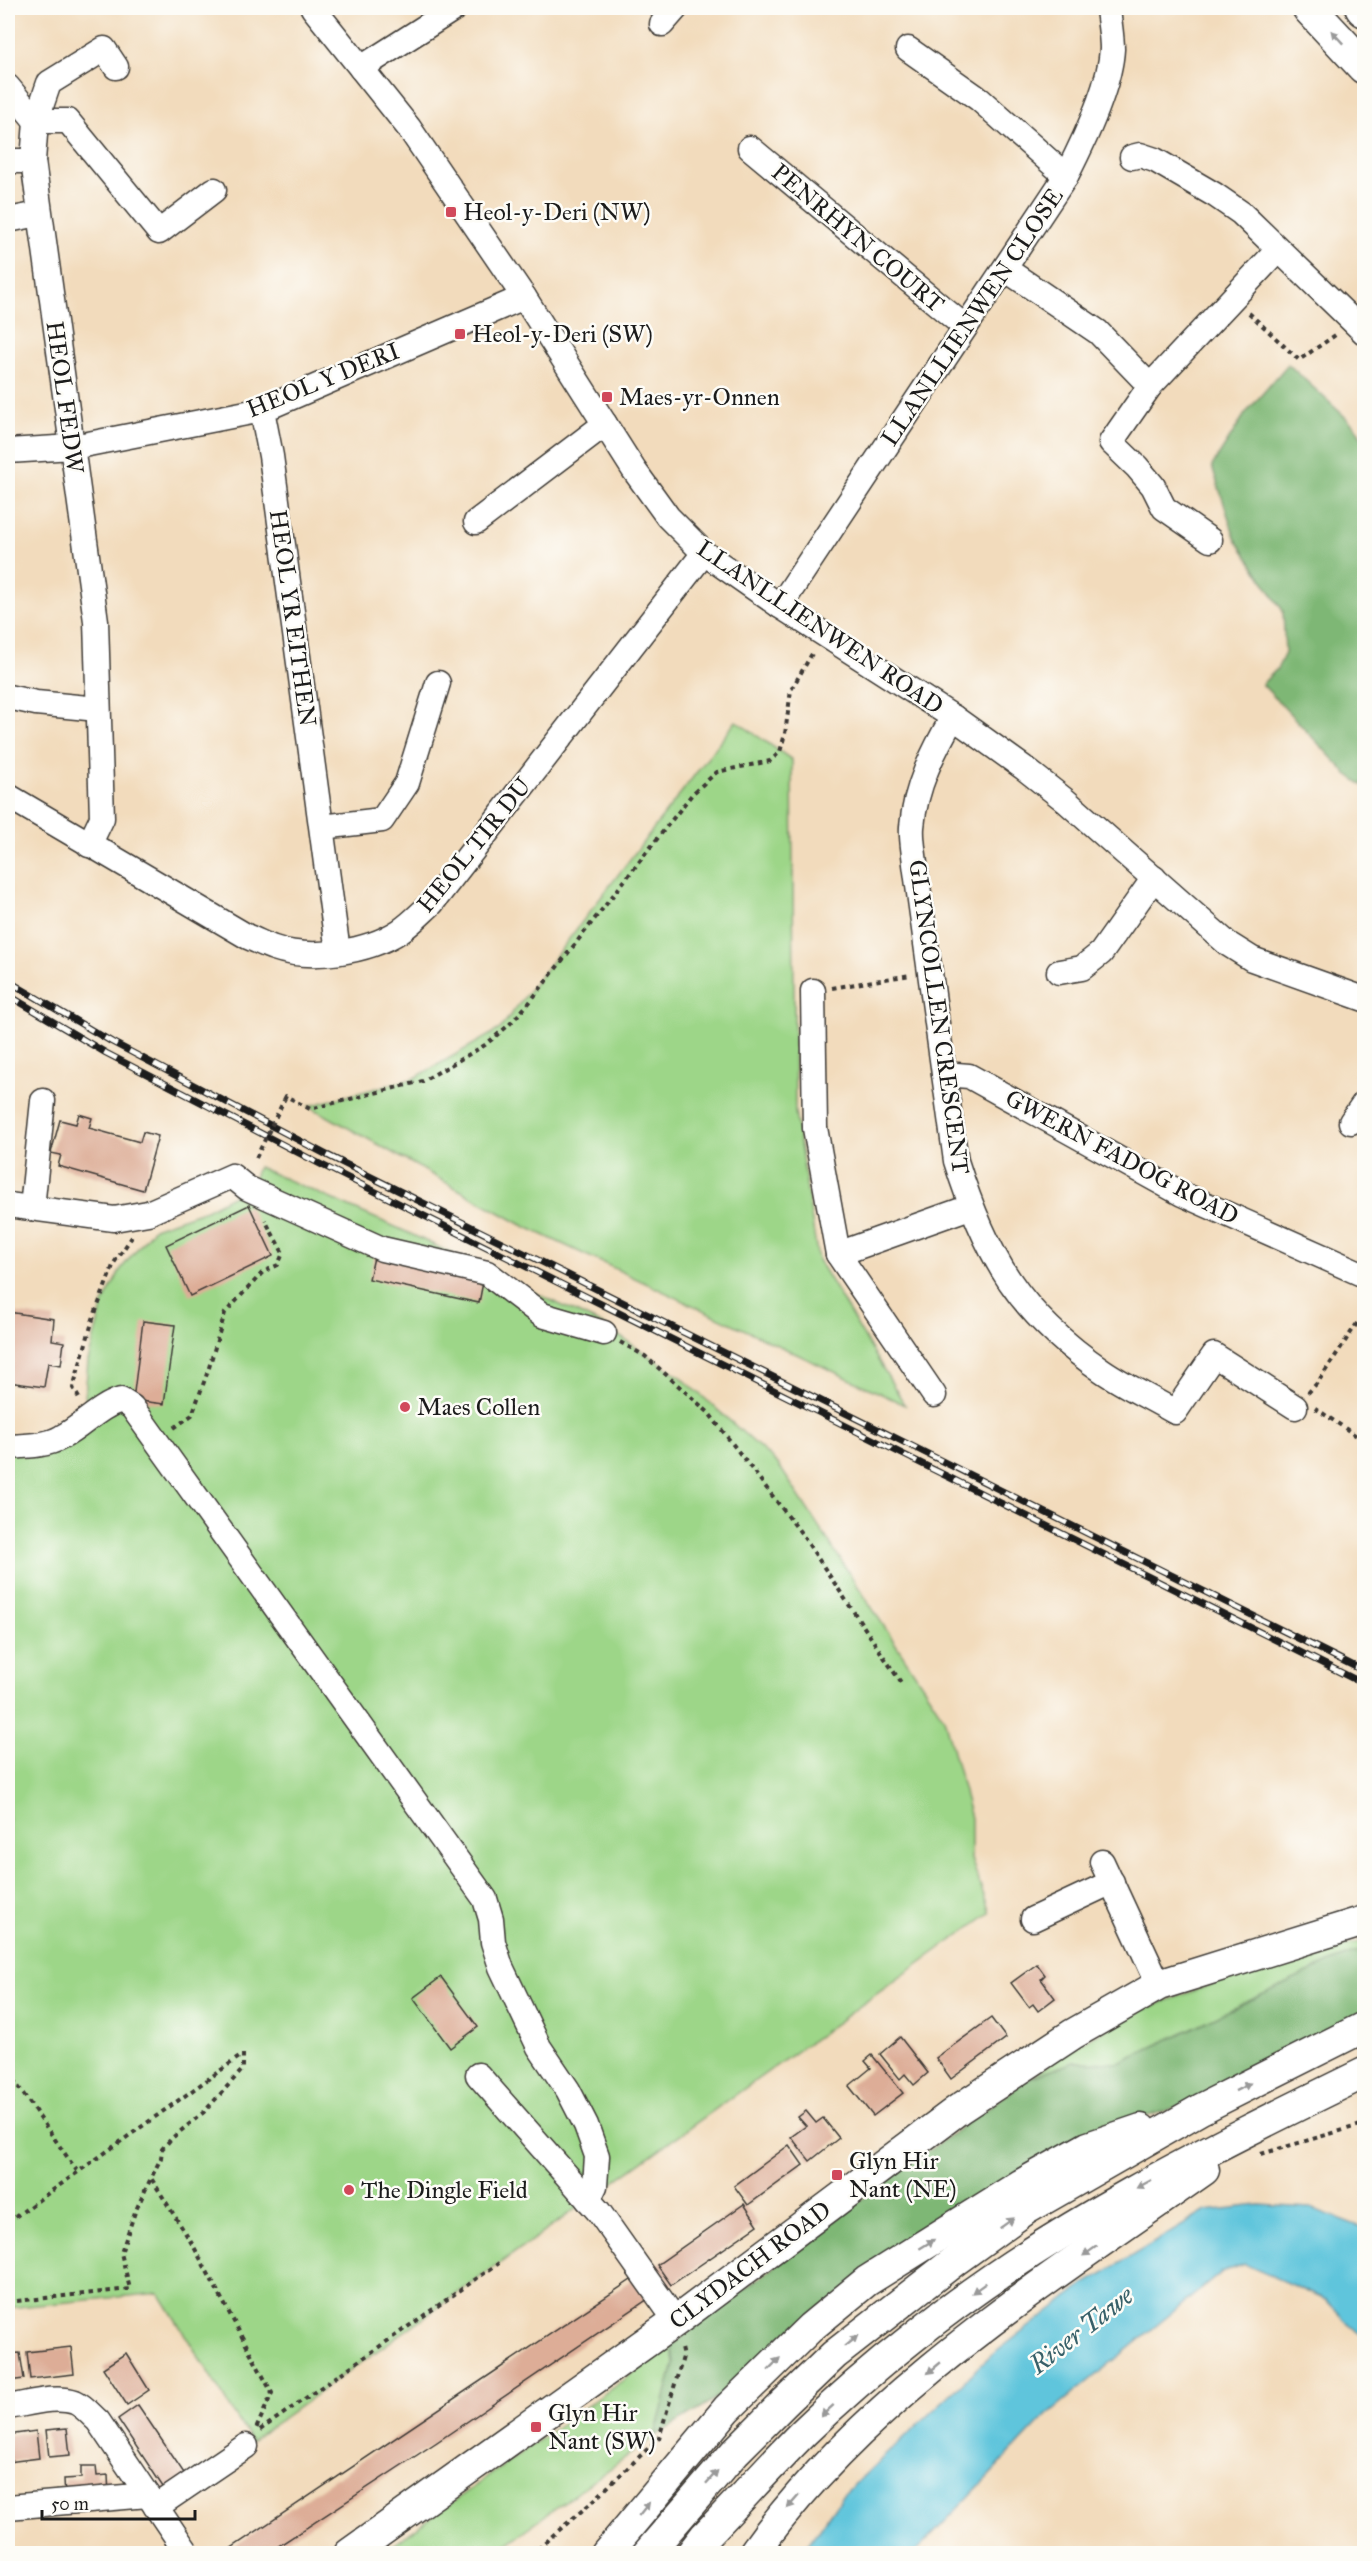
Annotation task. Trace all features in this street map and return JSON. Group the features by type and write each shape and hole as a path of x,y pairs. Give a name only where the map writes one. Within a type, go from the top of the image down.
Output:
{"highway":[{"path":"1309,8 1365,67"}],"main road":[{"name":"CLYDACH ROAD","path":"349,2553 676,2321 959,2109 1073,2034 1159,1985 1365,1922"},
{"path":"647,2553 735,2452 834,2355 889,2310 1025,2210 1201,2109 1365,2027"},
{"path":"691,2553 805,2431 912,2337 981,2286 1053,2238 1141,2185 1365,2073"},
{"path":"753,2553 768,2532 832,2458 938,2364 1003,2312 1292,2108"},
{"path":"606,2553 727,2409 811,2327 867,2281 1022,2184 1088,2147 1201,2109"}],"street":[{"name":"LLANLLIENWEN ROAD","path":"313,8 409,128 524,297 668,517 704,553 780,606 953,717 1066,801 1228,944 1252,959 1365,999"},
{"path":"361,68 455,8"},
{"name":"LLANLLIENWEN CLOSE","path":"780,606 1066,176 1087,135 1103,87 1112,50 1108,8"},
{"name":"HEOL FEDW","path":"89,845 102,818 96,621 33,161 36,121 49,83 104,49 116,67"},
{"path":"908,49 982,93 1066,176"},
{"path":"8,87 36,121 68,121 159,232 214,190"},
{"name":"PENRHYN COURT","path":"751,148 965,327"},
{"path":"1132,157 1140,154 1155,160 1241,213 1359,327"},
{"path":"8,161 33,161"},
{"path":"8,220 39,214"},
{"path":"1210,540 1164,508 1153,486 1112,442 1150,386 1278,250"},
{"path":"1005,269 1098,332 1150,386"},
{"name":"HEOL Y DERI","path":"8,451 73,447 262,410 524,297"},
{"name":"HEOL YR EITHEN","path":"262,410 271,456 338,952"},
{"path":"476,522 605,424"},
{"name":"HEOL TIR DU","path":"8,796 248,937 274,949 306,953 338,952 368,947 392,935 432,903 704,553"},
{"path":"322,827 382,820 407,783 438,683"},
{"path":"8,697 36,704 99,709"},
{"name":"GLYNCOLLEN CRESCENT","path":"953,717 934,751 919,791 912,827 956,1161 970,1207 992,1256 1015,1289 1042,1321 1070,1347 1105,1373 1175,1412 1214,1355 1295,1407"},
{"path":"1059,972 1082,968 1101,953 1154,878"},
{"path":"813,991 815,1128 838,1254 934,1395"},
{"name":"GWERN FADOG ROAD","path":"944,1074 969,1076 1182,1194 1365,1275"},
{"path":"32,1208 43,1101"},
{"path":"8,1205 114,1219 148,1213 240,1182 382,1249 487,1273 542,1315 604,1333"},
{"path":"838,1254 970,1207"},
{"path":"8,1447 40,1444 61,1438 109,1404 121,1400 132,1407 485,1899 501,1967 539,2047 568,2090 586,2125 597,2156 595,2186 588,2200"},
{"path":"1033,1919 1107,1872 1159,1985"},
{"path":"477,2075 588,2200 639,2267 676,2321"},
{"path":"8,2407 62,2400 76,2403 98,2421 188,2553"},
{"path":"8,2507 152,2501 246,2446"}],"path":[{"path":"1233,298 1299,360 1359,327"},
{"path":"256,1158 286,1096 310,1109 423,1081 484,1045 509,1025 529,1004 693,793 717,772 770,761 780,752 791,690 825,634"},
{"path":"813,991 930,972"},
{"path":"156,1441 192,1415 225,1313 263,1272 278,1265 283,1253 240,1182"},
{"path":"94,1415 84,1406 73,1388 93,1319 114,1263 148,1213"},
{"path":"1295,1407 1318,1382 1365,1313"},
{"path":"604,1333 645,1356 708,1412 801,1533 902,1684"},
{"path":"1295,1407 1307,1403 1365,1441"},
{"path":"8,2222 77,2170 243,2054 243,2069 204,2112 172,2138 162,2150 161,2158 135,2212 121,2253 130,2289 8,2302"},
{"path":"8,2072 77,2170"},
{"path":"151,2178 194,2247 272,2393 253,2435 499,2263"},
{"path":"531,2553 591,2503 659,2438 683,2357 676,2321"}],"green space":[{"path":"1288,364 1355,426 1364,441 1364,786 1347,774 1262,684 1277,669 1285,653 1283,611 1235,538 1212,466 1245,414"},
{"path":"736,721 792,760 795,1112 818,1260 905,1405 522,1225 309,1106 415,1078 500,1029"},
{"path":"258,1167 400,1229 601,1324 681,1377 778,1464 944,1718 971,1818 971,1859 990,1913 251,2441 159,2293 8,2308 8,1447 93,1415 85,1396 88,1361 103,1304 121,1269 154,1228 206,1210 247,1188"},
{"path":"1364,1941 1364,1950 1335,1960 1119,2063 1074,2062 1029,2078 1075,2046 1142,2010 1261,1966"},
{"path":"1364,1950 1364,2018 1184,2105 1109,2128 743,2383 655,2436 674,2364 672,2345 870,2193 1029,2078 1074,2062 1119,2063 1335,1960"},
{"path":"672,2345 674,2364 655,2436 493,2553 380,2554"}],"water":[{"name":"River Tawe","path":"1259,2205 1311,2208 1364,2228 1364,2339 1326,2300 1244,2264 1222,2272 1047,2415 915,2553 802,2553 841,2497 992,2355 1085,2284 1206,2211"}],"building":[{"path":"79,1114 92,1118 89,1128 140,1142 143,1132 158,1136 143,1190 58,1166 61,1155 51,1153 60,1120 76,1124"},
{"path":"249,1205 273,1256 190,1296 166,1245"},
{"path":"375,1253 484,1277 479,1303 369,1279"},
{"path":"8,1312 54,1319 52,1340 64,1342 61,1365 48,1363 44,1387 8,1382"},
{"path":"143,1321 175,1325 164,1404 133,1400"},
{"path":"1037,1964 1045,1975 1041,1979 1055,1998 1038,2011 1033,2004 1029,2007 1011,1983"},
{"path":"441,1977 478,2027 450,2048 413,1998"},
{"path":"991,2018 1006,2038 951,2079 936,2058"},
{"path":"900,2037 928,2073 914,2085 905,2074 900,2079 880,2054"},
{"path":"872,2055 903,2093 873,2116 849,2086 871,2068 865,2061"},
{"path":"806,2111 816,2123 823,2118 839,2138 810,2161 791,2137 806,2126 798,2117"},
{"path":"789,2145 803,2165 748,2205 734,2186"},
{"path":"744,2204 758,2225 671,2285 657,2265"},
{"path":"634,2278 648,2299 437,2442 268,2553 224,2553"},
{"path":"71,2347 74,2374 30,2379 27,2352"},
{"path":"20,2353 24,2379 8,2381 8,2354"},
{"path":"126,2353 149,2390 127,2405 103,2368"},
{"path":"138,2405 188,2479 167,2493 118,2419"},
{"path":"67,2428 70,2455 49,2457 46,2430"},
{"path":"36,2431 39,2458 8,2462 8,2435"},
{"path":"81,2466 96,2466 97,2476 108,2475 109,2496 65,2498 64,2479 81,2478"}],"railway":[{"path":"8,981 112,1042 327,1155 1364,1671"},
{"path":"8,995 106,1053 322,1165 1364,1684"}],"place":[{"name":"Heol-y-Deri (NW)","path":"451,212"},
{"name":"Heol-y-Deri (SW)","path":"460,334"},
{"name":"Maes-yr-Onnen","path":"607,397"},
{"name":"Maes Collen","path":"405,1407"},
{"name":"Glyn Hir Nant (NE)","path":"837,2175"},
{"name":"The Dingle Field","path":"349,2190"},
{"name":"Glyn Hir Nant (SW)","path":"536,2427"}]}
